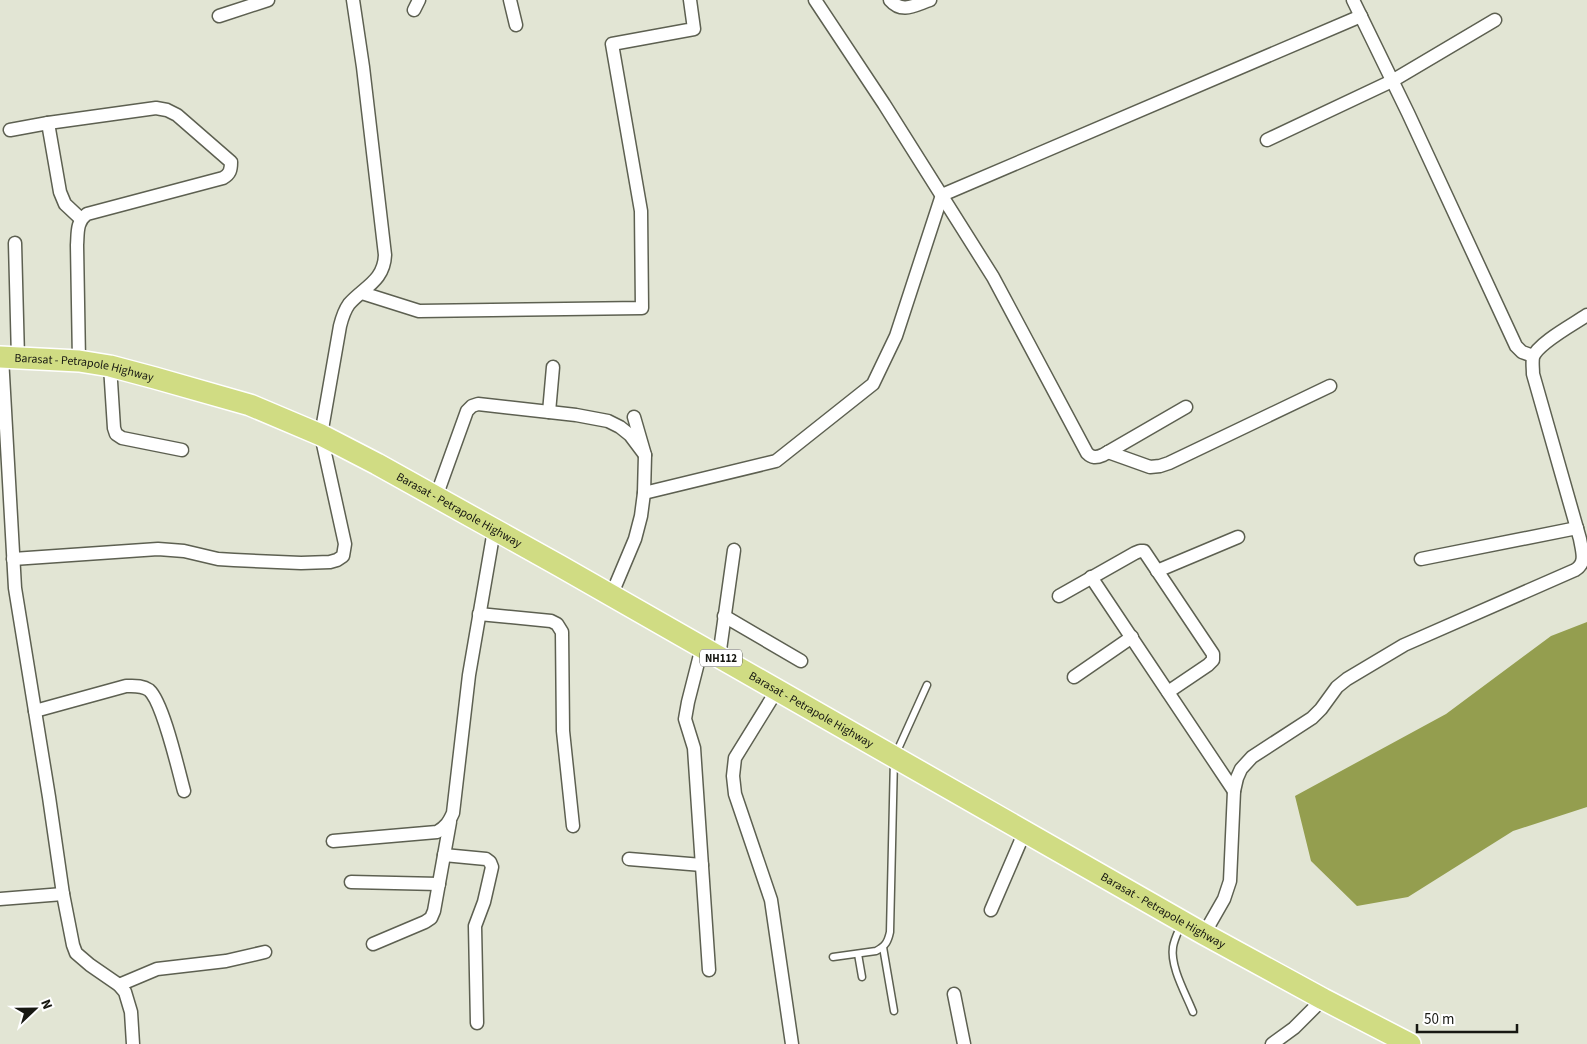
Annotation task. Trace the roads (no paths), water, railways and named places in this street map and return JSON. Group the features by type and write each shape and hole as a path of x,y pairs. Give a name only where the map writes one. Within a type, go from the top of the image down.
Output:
{"highway":[{"name":"Barasat - Petrapole Highway","path":"7,358 79,361 110,366 250,405 321,435 436,496 1204,934 1398,1041"}],"street":[{"path":"219,16 268,0"},
{"path":"13,559 158,549 184,551 218,559 301,563 330,562 343,556 345,544 321,435 344,312 380,274 385,265 363,66 353,0"},
{"path":"510,0 516,25"},
{"path":"362,293 419,311 642,308 641,211 612,44 694,29 690,0"},
{"path":"815,0 993,277 1087,453 1091,457 1097,457 1108,452 1186,407"},
{"path":"890,0 897,7 902,8 930,0"},
{"path":"1353,0 1516,346 1522,352 1533,356"},
{"path":"644,493 776,461 873,384 896,336 942,195 1360,16"},
{"path":"1267,140 1392,81 1495,20"},
{"path":"10,130 148,108 166,110 177,114 230,162 231,170 228,175 222,178 87,214 81,219 78,229 77,246 79,361"},
{"path":"48,123 60,192 65,204 81,219"},
{"path":"15,244 7,358 13,559 17,603 63,894 73,944 76,953 90,965 119,984 125,992 129,1002 133,1044"},
{"path":"1204,934 1224,899 1230,881 1234,791 1241,769 1252,758 1312,718 1347,679 1404,645 1502,603 1579,567 1584,559 1581,536 1533,374 1532,364 1533,356 1537,350 1587,315"},
{"path":"110,366 116,434 122,438 182,450"},
{"path":"549,412 553,366"},
{"path":"1108,452 1150,467 1160,466 1170,463 1330,386"},
{"path":"436,496 467,411 472,406 478,404 608,421 630,435 645,455"},
{"path":"611,596 635,539 644,493 645,455 634,417"},
{"path":"373,944 425,922 431,918 434,911 453,813 469,675 494,530"},
{"path":"1420,559 1581,536"},
{"path":"1157,570 1238,537"},
{"path":"709,970 694,748 685,719 688,702 724,616 734,550"},
{"path":"1059,596 1140,551 1144,551 1213,654 1213,660 1208,665 1168,692"},
{"path":"1091,578 1234,791"},
{"path":"479,614 551,621 557,624 562,632 563,731 573,826"},
{"path":"724,616 802,661"},
{"path":"1074,677 1132,637"},
{"path":"35,711 126,686 139,686 148,690 157,700 184,790"},
{"path":"777,690 735,758 733,776 735,794 771,900 792,1044"},
{"path":"333,840 437,832 450,822"},
{"path":"992,910 1025,831"},
{"path":"444,855 486,859 492,867 484,902 475,926 477,1023"},
{"path":"629,859 702,865"},
{"path":"351,882 439,884"},
{"path":"0,898 63,894"},
{"path":"119,984 157,969 226,961 265,952"},
{"path":"954,994 964,1044"},
{"path":"1272,1044 1294,1028 1323,999"}],"lane":[{"path":"833,957 876,950 888,942 890,932 894,758 927,685"},
{"path":"1182,921 1173,947 1174,966 1193,1012"},
{"path":"883,947 894,1011"},
{"path":"858,954 862,977"}]}
